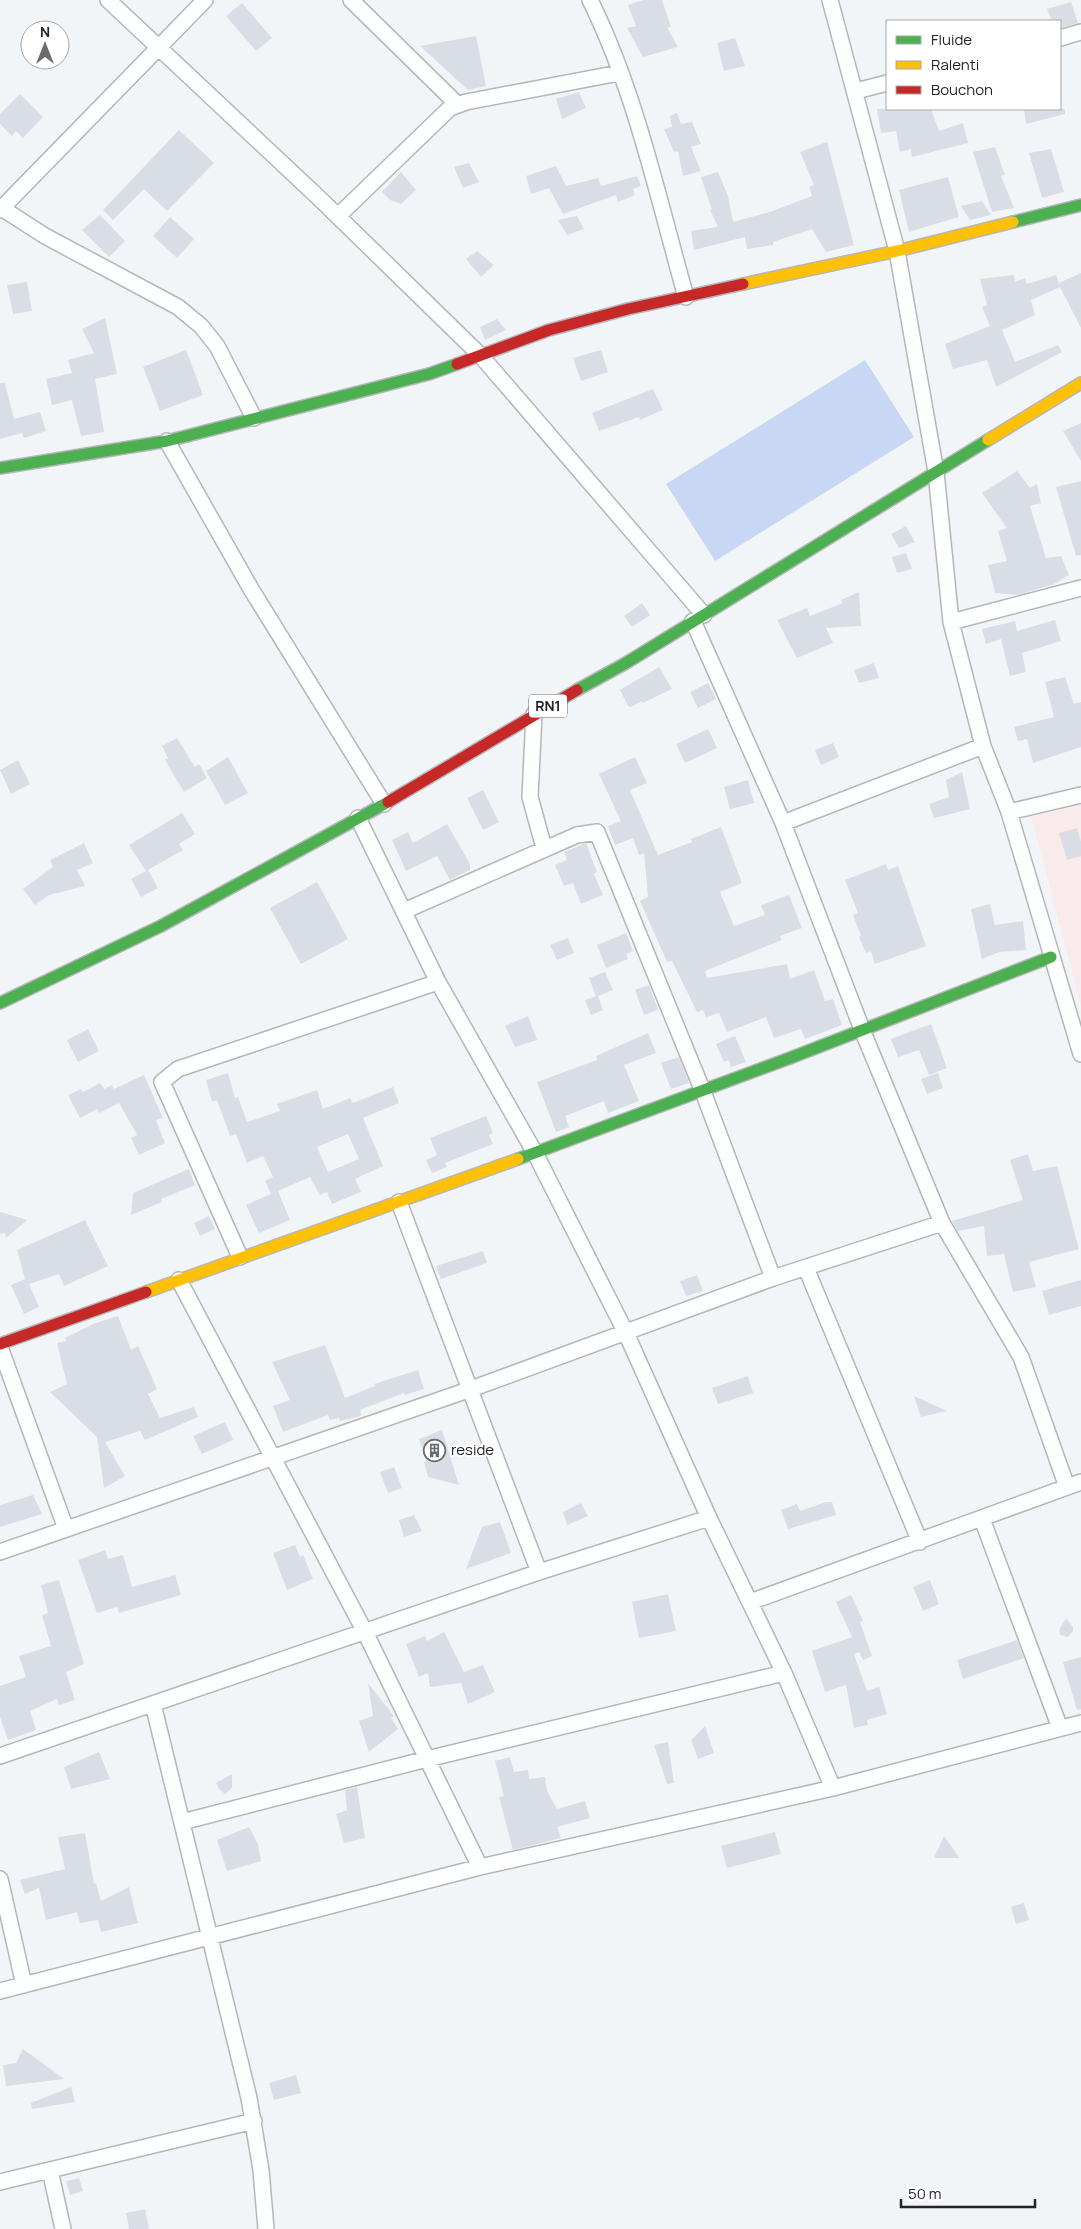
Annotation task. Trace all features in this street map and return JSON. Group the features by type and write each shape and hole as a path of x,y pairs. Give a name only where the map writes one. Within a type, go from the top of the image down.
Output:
{"main road":[{"path":"0,468 168,441 378,388 481,356 549,330 628,309 897,251 1081,205"},
{"name":"RN1","path":"0,1003 161,926 384,804 534,714 626,663 1081,383"},
{"path":"0,1346 240,1257 400,1202 702,1089 863,1032 1051,957"}],"street":[{"path":"108,0 338,216 481,356 698,618 783,822 863,1032 942,1223 1021,1357 1074,1484 920,1542 750,1602"},
{"path":"205,0 1,208 45,236 178,308 201,326 217,346 254,418"},
{"path":"352,0 458,104"},
{"path":"590,0 603,28 634,113 686,297"},
{"path":"830,0 897,251 936,472 951,622 983,746 1009,812 1081,1054"},
{"path":"1061,38 1081,32"},
{"path":"338,216 445,112 458,104 619,74"},
{"path":"856,92 886,83"},
{"path":"168,441 251,588 384,804"},
{"path":"951,622 1081,588"},
{"path":"534,714 530,796 544,848"},
{"path":"783,822 983,746"},
{"path":"1009,812 1081,794"},
{"path":"358,818 438,982 535,1153 626,1333 709,1518 784,1673 833,1788"},
{"path":"404,911 544,848 576,835 597,832 702,1089 773,1278"},
{"path":"240,1257 162,1082 178,1069 438,982"},
{"path":"400,1202 539,1572"},
{"path":"0,1552 471,1389 773,1278 942,1223"},
{"path":"806,1268 920,1542"},
{"path":"179,1280 365,1632 480,1868"},
{"path":"0,1346 66,1529"},
{"path":"0,1756 539,1572 709,1518"},
{"path":"982,1519 1060,1728"},
{"path":"182,1822 427,1759 784,1673"},
{"path":"153,1704 254,2121 266,2229"},
{"path":"0,1991 480,1868 833,1788 1081,1723"},
{"path":"0,1878 24,1985"},
{"path":"0,2182 254,2121"},
{"path":"50,2170 63,2229"}],"shaded area":[{"path":"865,360 914,437 715,561 666,484"},
{"path":"1081,805 1081,1006 1031,816"}],"building":[{"path":"643,0 662,0 671,27 667,27 678,47 643,57 627,28 636,26 628,5"},
{"path":"1071,2 1078,23 1061,28 1061,20 1052,20 1047,9"},
{"path":"242,3 272,38 256,51 226,16"},
{"path":"476,36 486,86 468,90 420,46"},
{"path":"735,38 745,66 724,71 717,43"},
{"path":"579,92 586,108 562,119 556,99"},
{"path":"20,94 43,117 23,138 16,131 12,136 0,124 0,114"},
{"path":"877,109 931,110 939,131 963,123 968,143 912,157 911,149 900,152 896,131 881,133"},
{"path":"1065,109 1065,114 1026,124 1024,110"},
{"path":"677,113 681,124 692,122 701,144 691,147 701,171 683,176 678,151 674,152 664,129 672,127 670,116"},
{"path":"179,130 214,163 167,211 144,189 113,220 103,210"},
{"path":"827,142 854,245 826,252 812,229 773,242 773,245 747,249 745,237 694,250 691,231 718,227 710,210 712,210 701,177 718,172 728,196 733,222 770,212 812,196 809,187 814,185 800,152"},
{"path":"995,147 1005,175 1001,176 1014,208 992,212 973,152"},
{"path":"1051,149 1064,192 1042,198 1029,153"},
{"path":"469,163 479,182 463,188 454,167"},
{"path":"556,166 566,186 598,178 601,186 637,176 641,186 633,189 635,195 618,202 616,195 563,214 549,188 531,194 526,176"},
{"path":"401,172 416,190 401,204 390,200 382,192"},
{"path":"948,177 959,217 909,232 899,190"},
{"path":"982,201 991,215 970,220 961,206"},
{"path":"100,215 125,241 109,257 82,230"},
{"path":"577,216 584,229 567,235 558,220"},
{"path":"170,217 194,239 177,258 153,236"},
{"path":"477,251 494,265 481,277 466,259"},
{"path":"1081,273 1081,328 1060,287 1031,300 1035,315 1002,330 1015,362 1058,345 1062,352 996,387 987,360 953,369 945,344 990,326 982,307 987,305 980,279 1014,275 1015,282 1025,278 1027,284 1056,275 1059,283"},
{"path":"27,282 32,311 13,314 7,285"},
{"path":"105,318 117,374 95,379 104,432 81,436 72,400 52,405 46,379 72,373 68,360 94,353 82,329"},
{"path":"497,319 506,330 485,340 480,327"},
{"path":"186,350 203,395 160,411 143,367"},
{"path":"601,350 608,372 581,381 573,358"},
{"path":"0,383 5,383 14,419 40,412 46,431 24,438 22,433 0,439"},
{"path":"653,389 663,410 640,420 639,417 599,431 592,413"},
{"path":"1081,423 1081,461 1063,431"},
{"path":"1017,471 1030,488 1037,484 1041,503 1030,506 1046,558 1061,556 1069,575 1054,584 1018,595 995,593 988,565 1007,561 998,531 1007,528 982,493"},
{"path":"1081,481 1081,555 1076,556 1056,487"},
{"path":"906,526 915,542 899,548 891,534"},
{"path":"906,553 912,569 897,573 892,557"},
{"path":"859,592 861,626 826,628 833,643 797,658 777,620 807,608 810,616 843,603 841,600"},
{"path":"642,603 650,615 632,627 624,616"},
{"path":"1055,620 1061,641 1022,653 1026,672 1010,676 1001,639 986,644 982,629 1015,621 1017,631"},
{"path":"874,663 879,678 859,683 854,670"},
{"path":"659,667 672,689 643,703 642,701 631,707 628,706 620,690"},
{"path":"1065,677 1074,704 1081,702 1081,747 1033,763 1027,739 1018,741 1014,727 1054,717 1045,682"},
{"path":"708,683 716,699 698,708 690,692"},
{"path":"708,729 717,748 685,763 676,744"},
{"path":"177,738 195,767 199,764 207,778 184,792 165,760 168,758 162,746"},
{"path":"833,743 839,757 821,765 815,750"},
{"path":"228,757 248,793 225,805 206,771"},
{"path":"635,757 647,783 630,790 658,855 692,842 691,839 721,827 742,883 720,892 734,926 765,915 761,905 789,895 802,928 780,936 782,940 705,971 707,978 787,964 790,979 814,970 825,1001 833,999 842,1025 805,1039 801,1029 774,1038 766,1017 727,1032 719,1013 706,1017 703,1010 697,1012 672,961 667,962 640,901 648,897 644,853 639,855 633,838 615,845 608,826 621,821 599,774"},
{"path":"18,760 30,784 11,794 0,770"},
{"path":"962,772 970,809 934,818 929,804 949,797 946,780"},
{"path":"748,780 754,803 730,809 724,787"},
{"path":"483,790 499,822 483,830 467,798"},
{"path":"182,813 195,834 179,844 183,850 146,871 129,845"},
{"path":"447,824 470,864 470,870 450,880 437,856 406,871 392,840 408,832 413,843"},
{"path":"1077,828 1081,842 1081,856 1067,860 1059,833"},
{"path":"84,843 93,863 77,870 85,886 49,895 35,905 23,889 53,867 50,860"},
{"path":"586,843 597,872 594,874 603,895 581,904 573,883 564,886 555,865 567,860 564,852"},
{"path":"886,864 888,870 898,866 926,946 875,964 871,951 866,953 859,937 861,936 853,915 858,913 845,880"},
{"path":"148,870 158,888 141,897 131,879"},
{"path":"317,882 348,939 301,964 270,908"},
{"path":"990,904 995,925 1023,921 1026,950 999,952 982,959 971,909"},
{"path":"626,933 633,951 626,954 628,959 606,968 597,945"},
{"path":"568,938 574,953 557,960 550,945"},
{"path":"605,972 613,990 598,996 603,1010 591,1015 585,1000 596,996 589,978"},
{"path":"649,985 658,1010 644,1015 635,990"},
{"path":"528,1016 537,1040 515,1047 505,1026"},
{"path":"931,1024 947,1068 929,1075 919,1050 898,1057 891,1039"},
{"path":"88,1029 99,1051 78,1062 67,1040"},
{"path":"648,1033 656,1053 624,1065 639,1101 608,1113 604,1101 565,1116 569,1127 556,1132 537,1082 597,1060 596,1056"},
{"path":"735,1036 746,1062 731,1067 729,1060 724,1062 716,1044"},
{"path":"679,1057 689,1083 671,1089 661,1063"},
{"path":"228,1073 235,1098 238,1097 247,1122 280,1111 277,1104 317,1090 323,1109 350,1098 353,1103 393,1087 399,1103 363,1118 383,1166 355,1179 361,1192 332,1204 327,1192 320,1195 310,1177 271,1194 265,1181 273,1177 263,1156 247,1163 236,1134 230,1136 217,1100 212,1102 206,1080","holes":["348,1134 359,1159 328,1172 317,1147"]},
{"path":"938,1073 943,1088 927,1094 921,1079"},
{"path":"144,1075 163,1118 156,1120 165,1143 139,1155 131,1138 137,1135 119,1103 99,1113 97,1109 80,1118 68,1095 81,1089 83,1092 100,1083 104,1089 112,1085 114,1089"},
{"path":"486,1116 493,1133 489,1135 493,1144 445,1163 447,1167 432,1173 426,1160 437,1155 430,1138"},
{"path":"1028,1154 1033,1171 1057,1166 1079,1249 1029,1262 1036,1287 1013,1292 1004,1254 987,1256 984,1226 958,1231 952,1221 1023,1200 1010,1160"},
{"path":"189,1169 195,1185 161,1199 162,1202 131,1215 133,1193"},
{"path":"278,1191 290,1220 259,1233 246,1205"},
{"path":"0,1212 27,1220 6,1238 5,1233 0,1234"},
{"path":"209,1216 215,1229 200,1236 194,1223"},
{"path":"85,1220 108,1266 64,1286 59,1274 29,1284 39,1307 24,1314 11,1285 25,1279 17,1250"},
{"path":"483,1251 487,1263 441,1279 436,1266"},
{"path":"697,1275 703,1291 686,1296 680,1281"},
{"path":"1081,1280 1081,1306 1049,1315 1042,1291"},
{"path":"118,1316 131,1350 138,1346 157,1389 148,1394 160,1418 194,1407 198,1417 145,1440 140,1431 105,1442 125,1476 104,1488 97,1437 50,1392 67,1384 57,1343 66,1341 65,1338 93,1324"},
{"path":"325,1345 345,1398 375,1386 374,1384 418,1370 424,1389 405,1395 404,1393 360,1410 361,1416 340,1421 339,1418 330,1420 328,1415 283,1432 273,1406 290,1400 272,1362"},
{"path":"748,1376 753,1393 718,1404 712,1388"},
{"path":"914,1396 947,1411 921,1417"},
{"path":"225,1422 233,1440 202,1454 193,1436"},
{"name":"reside","path":"442,1430 459,1485 428,1477 424,1462 426,1461 419,1439"},
{"path":"394,1467 402,1488 388,1493 380,1472"},
{"path":"33,1495 42,1514 0,1527 0,1505"},
{"path":"826,1502 832,1502 836,1515 788,1529 781,1510 797,1504 800,1511"},
{"path":"581,1503 588,1516 567,1525 563,1512"},
{"path":"414,1515 422,1531 404,1537 399,1520"},
{"path":"500,1522 511,1553 466,1569 482,1527"},
{"path":"295,1545 300,1557 303,1555 313,1579 287,1590 273,1553"},
{"path":"105,1550 108,1559 123,1555 132,1587 175,1575 181,1595 119,1613 117,1607 97,1613 78,1560"},
{"path":"59,1580 84,1664 66,1672 75,1700 59,1705 57,1699 30,1711 36,1730 8,1740 0,1717 0,1686 26,1677 19,1656 51,1646 42,1615 48,1613 41,1585"},
{"path":"930,1580 939,1604 923,1611 913,1587"},
{"path":"668,1594 676,1631 639,1638 632,1602"},
{"path":"851,1595 863,1621 860,1622 872,1656 863,1660 859,1652 854,1654 867,1691 879,1687 887,1714 867,1720 868,1725 854,1728 846,1685 825,1692 812,1651 852,1637 836,1602"},
{"path":"1066,1618 1073,1627 1073,1631 1068,1637 1060,1635 1059,1630"},
{"path":"444,1632 464,1672 483,1665 495,1692 468,1704 461,1683 430,1687 428,1673 419,1677 406,1644 425,1636 427,1641"},
{"path":"1017,1640 1024,1658 963,1679 957,1660"},
{"path":"1081,1657 1081,1709 1077,1710 1063,1662"},
{"path":"368,1683 394,1716 391,1718 398,1729 369,1752 359,1721 373,1716"},
{"path":"705,1726 714,1753 698,1759 691,1740"},
{"path":"668,1742 674,1783 667,1784 654,1745"},
{"path":"99,1752 110,1779 71,1789 64,1767"},
{"path":"510,1757 514,1772 528,1770 529,1779 545,1777 547,1791 557,1809 585,1801 590,1818 557,1827 561,1838 513,1850 499,1797 504,1796 495,1761"},
{"path":"232,1774 232,1788 225,1794 216,1783"},
{"path":"357,1787 365,1838 344,1843 336,1814 347,1810 345,1790"},
{"path":"249,1827 258,1844 261,1861 227,1871 217,1840"},
{"path":"775,1832 781,1854 727,1868 721,1846"},
{"path":"85,1833 94,1884 96,1883 101,1901 129,1887 138,1923 101,1932 98,1920 80,1923 77,1912 46,1920 39,1888 25,1894 20,1880 65,1869 58,1837"},
{"path":"944,1836 960,1858 934,1858"},
{"path":"1024,1903 1029,1920 1016,1924 1011,1907"},
{"path":"23,2049 64,2079 6,2086 3,2065 16,2063"},
{"path":"296,2075 301,2093 274,2100 269,2083"},
{"path":"71,2087 75,2102 32,2109 31,2103"},
{"path":"79,2178 83,2191 70,2195 66,2181"},
{"path":"145,2209 149,2229 129,2229 126,2213"}],"traffic: fast":[{"path":"1013,222 1081,205"},
{"path":"0,468 167,441 429,374 457,364"},
{"path":"577,690 626,663 988,440"},
{"path":"0,1003 161,926 388,802"},
{"path":"518,1159 790,1058 1051,957"}],"traffic: slow":[{"path":"743,284 897,251 1013,222"},
{"path":"988,440 1081,383"},
{"path":"146,1292 518,1159"}],"traffic: jam":[{"path":"457,364 549,330 628,309 743,284"},
{"path":"388,802 577,690"},
{"path":"0,1344 146,1292"}],"place":[{"name":"reside","path":"435,1450"}]}
